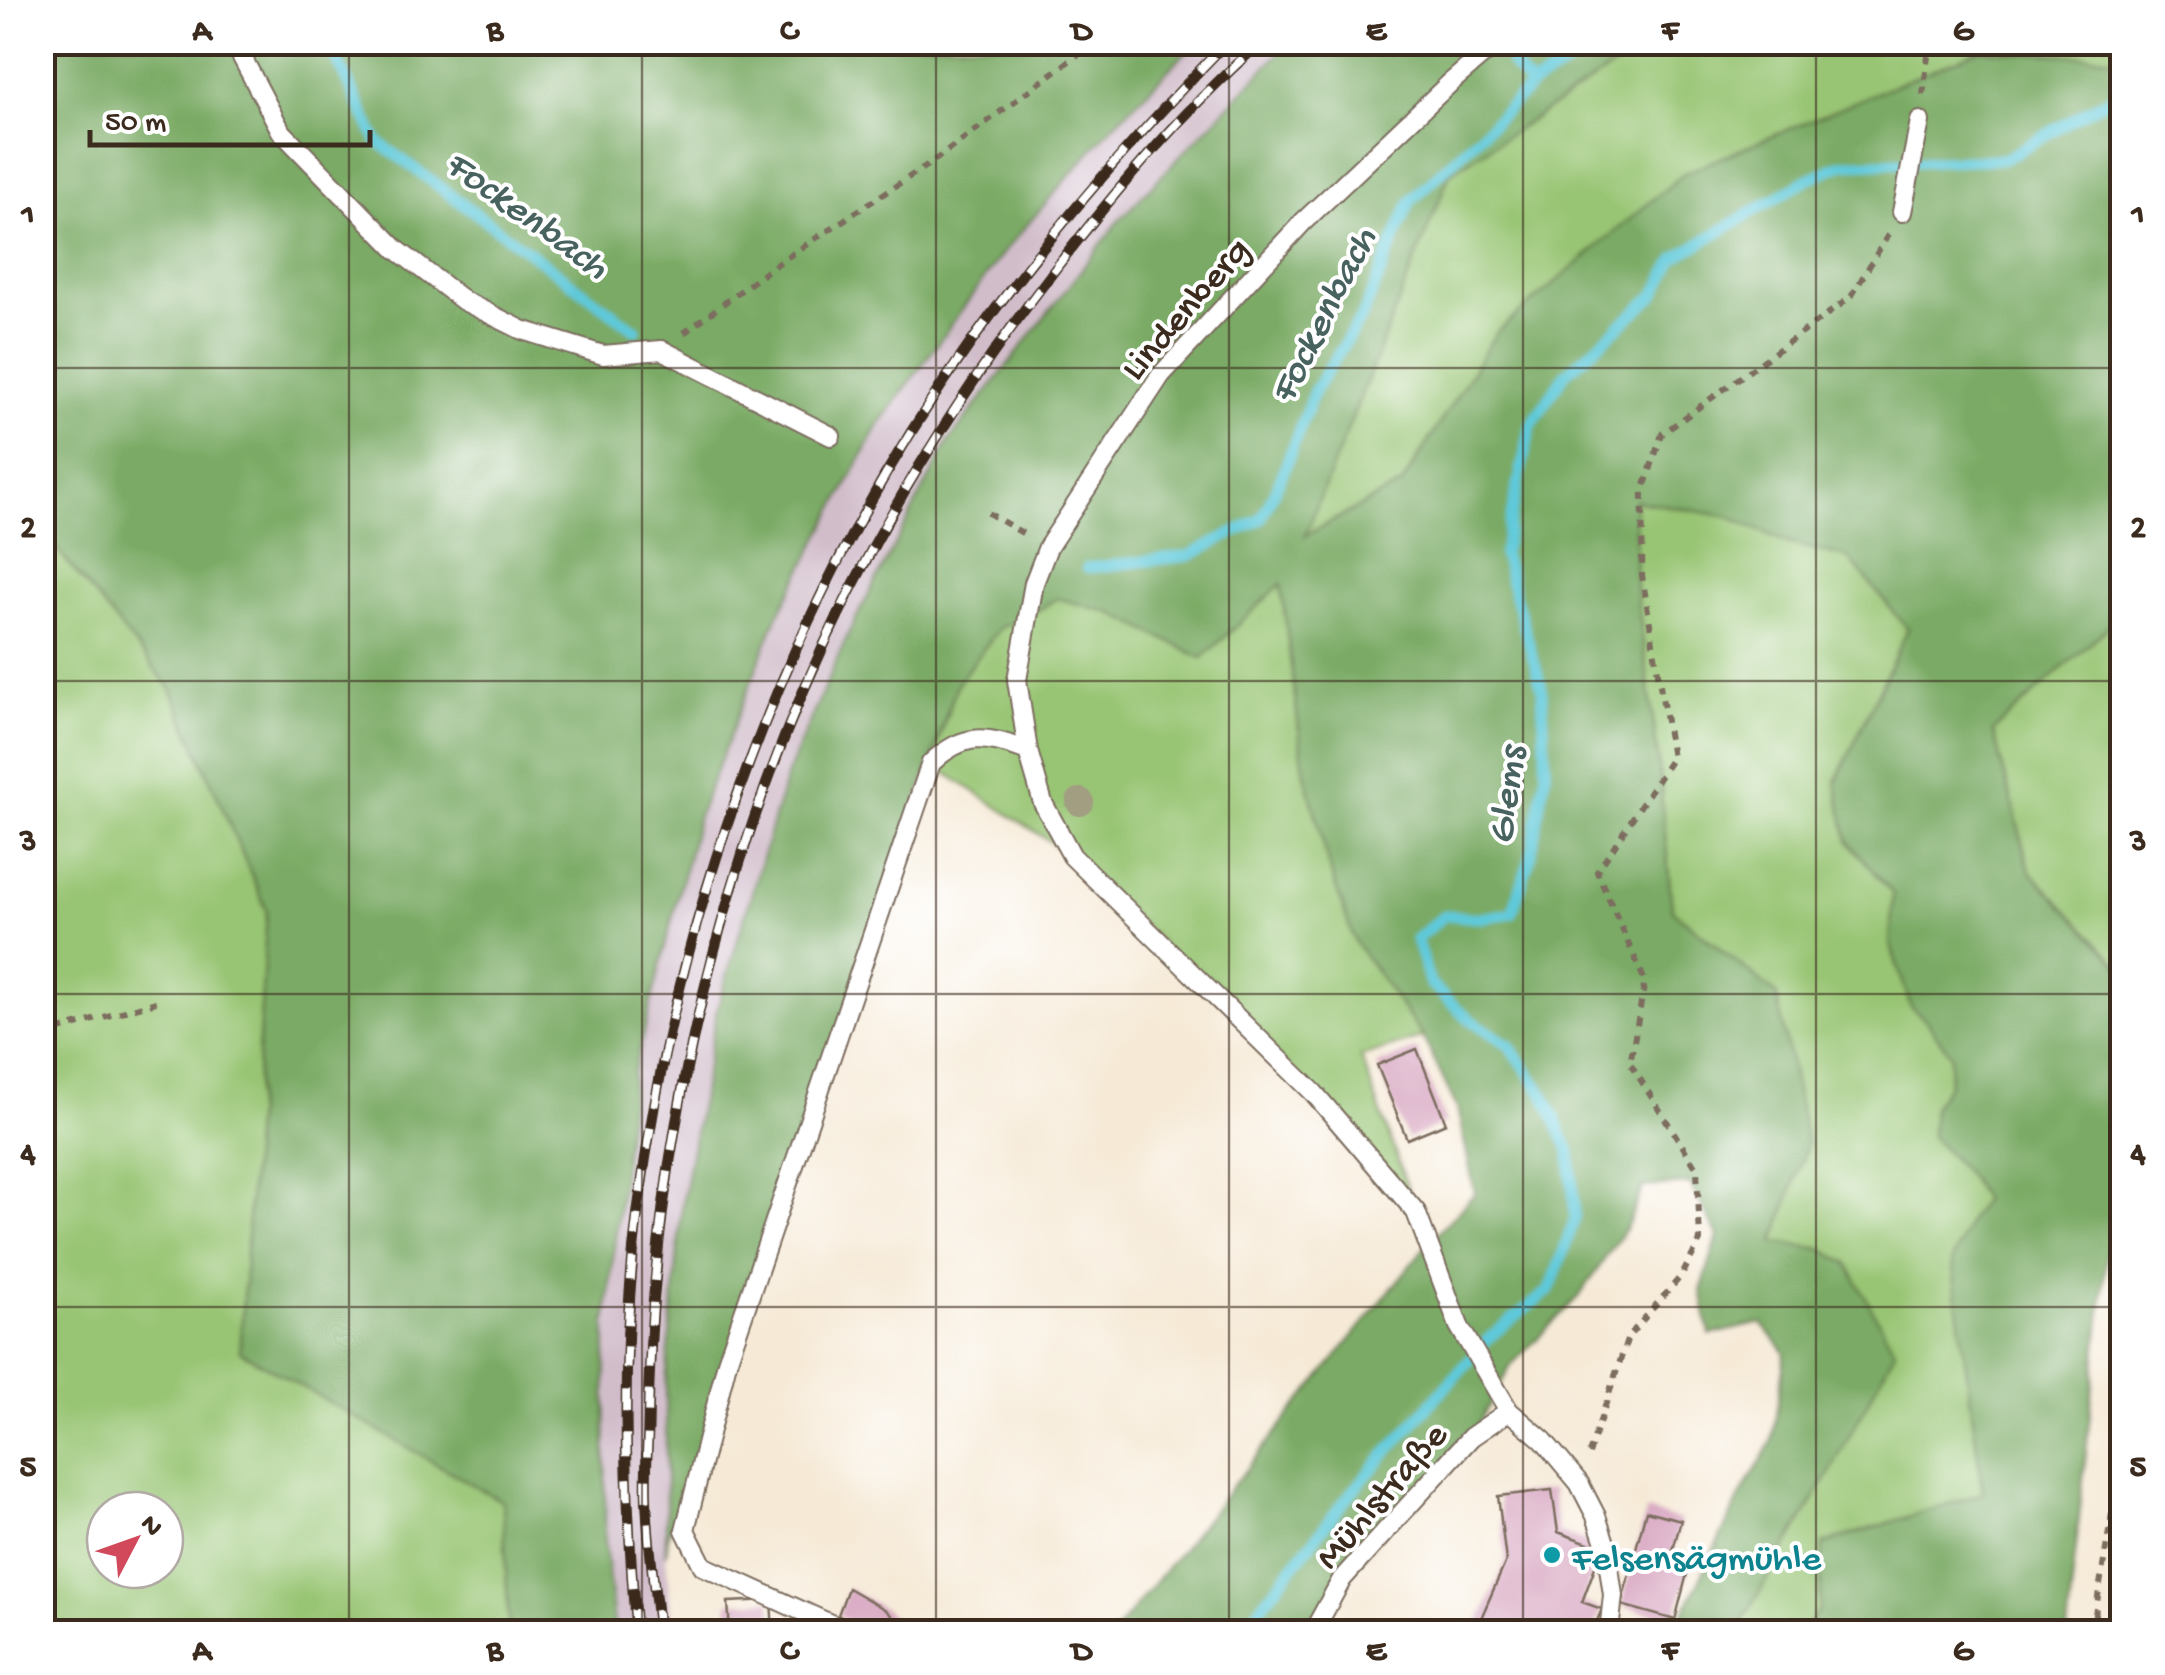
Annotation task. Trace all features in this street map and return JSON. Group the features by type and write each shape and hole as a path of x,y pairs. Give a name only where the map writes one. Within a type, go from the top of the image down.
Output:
{"lane":[{"path":"234,42 281,131 396,249 464,301 522,330 604,356 662,350 830,436"},
{"name":"Lindenberg","path":"1028,750 1017,680 1034,583 1048,547 1160,375 1303,222 1498,42"},
{"path":"1902,212 1920,121"},
{"path":"848,1632 703,1566 685,1530 728,1362 931,763 952,743 993,738 1028,750 1043,803 1072,856 1314,1093 1416,1212 1458,1326 1510,1411 1543,1440 1579,1483 1596,1516 1606,1546 1612,1595 1609,1632"},
{"name":"Mühlstraße","path":"1312,1632 1342,1578 1471,1437 1510,1411"}],"path":[{"path":"662,350 770,268 874,202 1095,42"},
{"path":"1920,121 1928,56 1960,42"},
{"path":"1579,1483 1628,1337 1682,1276 1700,1241 1697,1169 1630,1063 1645,981 1596,872 1672,758 1642,575 1643,491 1662,434 1851,297 1902,212"},
{"path":"988,513 1048,547"},
{"path":"42,1035 156,1002"},
{"path":"2092,1632 2122,1454"}],"shaded area":[{"path":"1195,43 1289,43 1122,217 949,441 849,632 788,771 717,1009 682,1204 666,1383 666,1555 673,1632 615,1632 605,1545 606,1324 633,1075 698,816 776,619 879,425 1002,254 1108,131"}],"green space":[{"path":"42,43 1195,43 1108,131 1002,254 879,425 776,619 698,816 633,1075 606,1324 605,1545 615,1632 509,1632 503,1502 240,1351 267,911 171,689 46,536 42,510"},
{"path":"1289,43 1650,43 1450,173 1305,536 1402,484 1496,333 1684,173 1979,50 2122,58 2122,614 1993,731 2030,871 2122,968 2122,1111 2067,1632 1803,1632 1819,1609 1823,1544 1983,1493 1952,1261 1983,1200 1969,1176 1931,1136 1933,1107 1949,1084 1951,1055 1927,1021 1911,1007 1890,943 1893,894 1848,841 1836,782 1908,629 1848,557 1788,543 1730,517 1635,500 1636,589 1672,910 1776,994 1807,1144 1774,1242 1821,1249 1847,1263 1895,1351 1828,1476 1736,1632 1674,1632 1741,1495 1772,1442 1785,1353 1762,1323 1710,1335 1701,1291 1718,1236 1690,1184 1643,1187 1627,1226 1581,1294 1512,1364 1471,1437 1342,1578 1313,1632 1115,1632 1429,1242 1475,1193 1457,1108 1423,1037 1355,942 1332,876 1304,770 1281,584 1202,658 1112,613 1057,598 1026,618 1000,627 957,684 668,1536 666,1555 666,1383 682,1204 717,1009 788,771 849,632 949,441 1122,217"},
{"path":"1650,43 2122,43 2122,58 1978,50 1497,333 1402,484 1303,536 1450,173"},
{"path":"1634,500 1730,517 1788,543 1848,557 1908,629 1836,782 1877,876 1893,894 1890,943 1911,1007 1927,1021 1951,1055 1949,1084 1933,1107 1931,1136 1969,1176 1983,1200 1952,1261 1983,1493 1823,1544 1819,1609 1803,1632 1736,1632 1828,1476 1895,1350 1821,1249 1774,1242 1807,1144 1776,994 1672,910 1636,589"},
{"path":"42,510 47,536 171,689 267,911 240,1351 503,1502 509,1632 43,1632"},
{"path":"1281,583 1304,770 1332,876 1355,942 1423,1037 1361,1057 1416,1212 1314,1093 1072,856 931,763 957,684 1000,627 1026,618 1057,597 1112,613 1202,658"},
{"path":"2122,614 2122,968 2030,871 1993,731"}],"building":[{"path":"1417,1049 1446,1123 1407,1139 1377,1065"},
{"name":"Felsensägmühle","path":"1552,1490 1558,1532 1602,1548 1582,1602 1602,1609 1592,1632 1475,1632 1506,1561 1498,1496"},
{"path":"1646,1511 1681,1520 1669,1565 1688,1570 1675,1620 1621,1605"},
{"path":"848,1588 886,1610 907,1632 881,1632 864,1623 861,1629 838,1615"},
{"path":"771,1600 773,1632 730,1632 728,1602"}],"waterway":[{"name":"Fockenbach","path":"328,42 378,142 636,330"},
{"name":"Fockenbach","path":"1087,568 1189,556 1261,519 1314,391 1363,315 1410,202 1531,86 1605,42"},
{"path":"1511,64 1531,86"},
{"name":"Glems","path":"1241,1632 1350,1494 1492,1335 1550,1290 1575,1218 1570,1152 1545,1096 1510,1046 1467,1017 1430,984 1416,939 1445,915 1480,918 1512,913 1531,856 1546,772 1542,689 1503,554 1531,425 1565,374 1655,295 1675,258 1810,178 1843,164 2004,159 2122,91"}],"railway":[{"path":"636,1632 626,1421 629,1315 638,1210 656,1095 681,981 713,868 752,757 796,648 848,543 906,441 970,344 1093,188 1227,42"},
{"path":"659,1632 646,1479 652,1316 663,1205 698,1014 763,794 804,689 852,587 907,487 968,389 1115,194 1171,130 1261,42"}],"place":[{"name":"Felsensägmühle","path":"1552,1555"}]}
